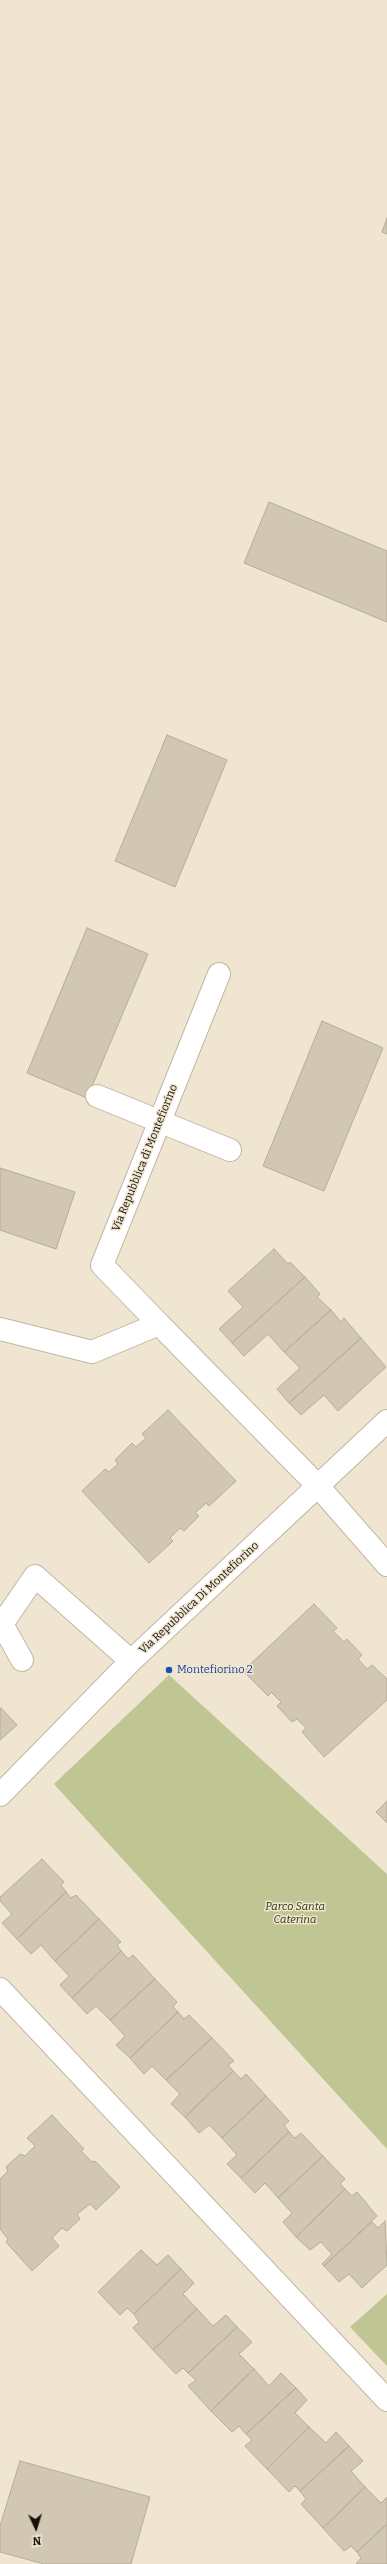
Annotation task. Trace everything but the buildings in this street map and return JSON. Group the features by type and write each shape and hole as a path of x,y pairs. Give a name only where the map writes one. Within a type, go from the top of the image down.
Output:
{"street":[{"name":"Via Repubblica di Montefiorino","path":"160,1324 102,1265 219,974"},
{"path":"98,1096 230,1150"},
{"path":"0,1329 92,1352 160,1324 318,1486 387,1564"},
{"name":"Via Repubblica Di Montefiorino","path":"0,1795 8,1776 387,1421"},
{"path":"22,1660 2,1624 35,1576 131,1661"},
{"path":"0,1989 387,2400"}],"green space":[{"name":"Parco Santa Caterina","path":"169,1675 387,1874 387,2149 54,1784"},
{"path":"387,2294 387,2366 350,2327"}],"place":[{"name":"Montefiorino 2","path":"169,1670"}]}
